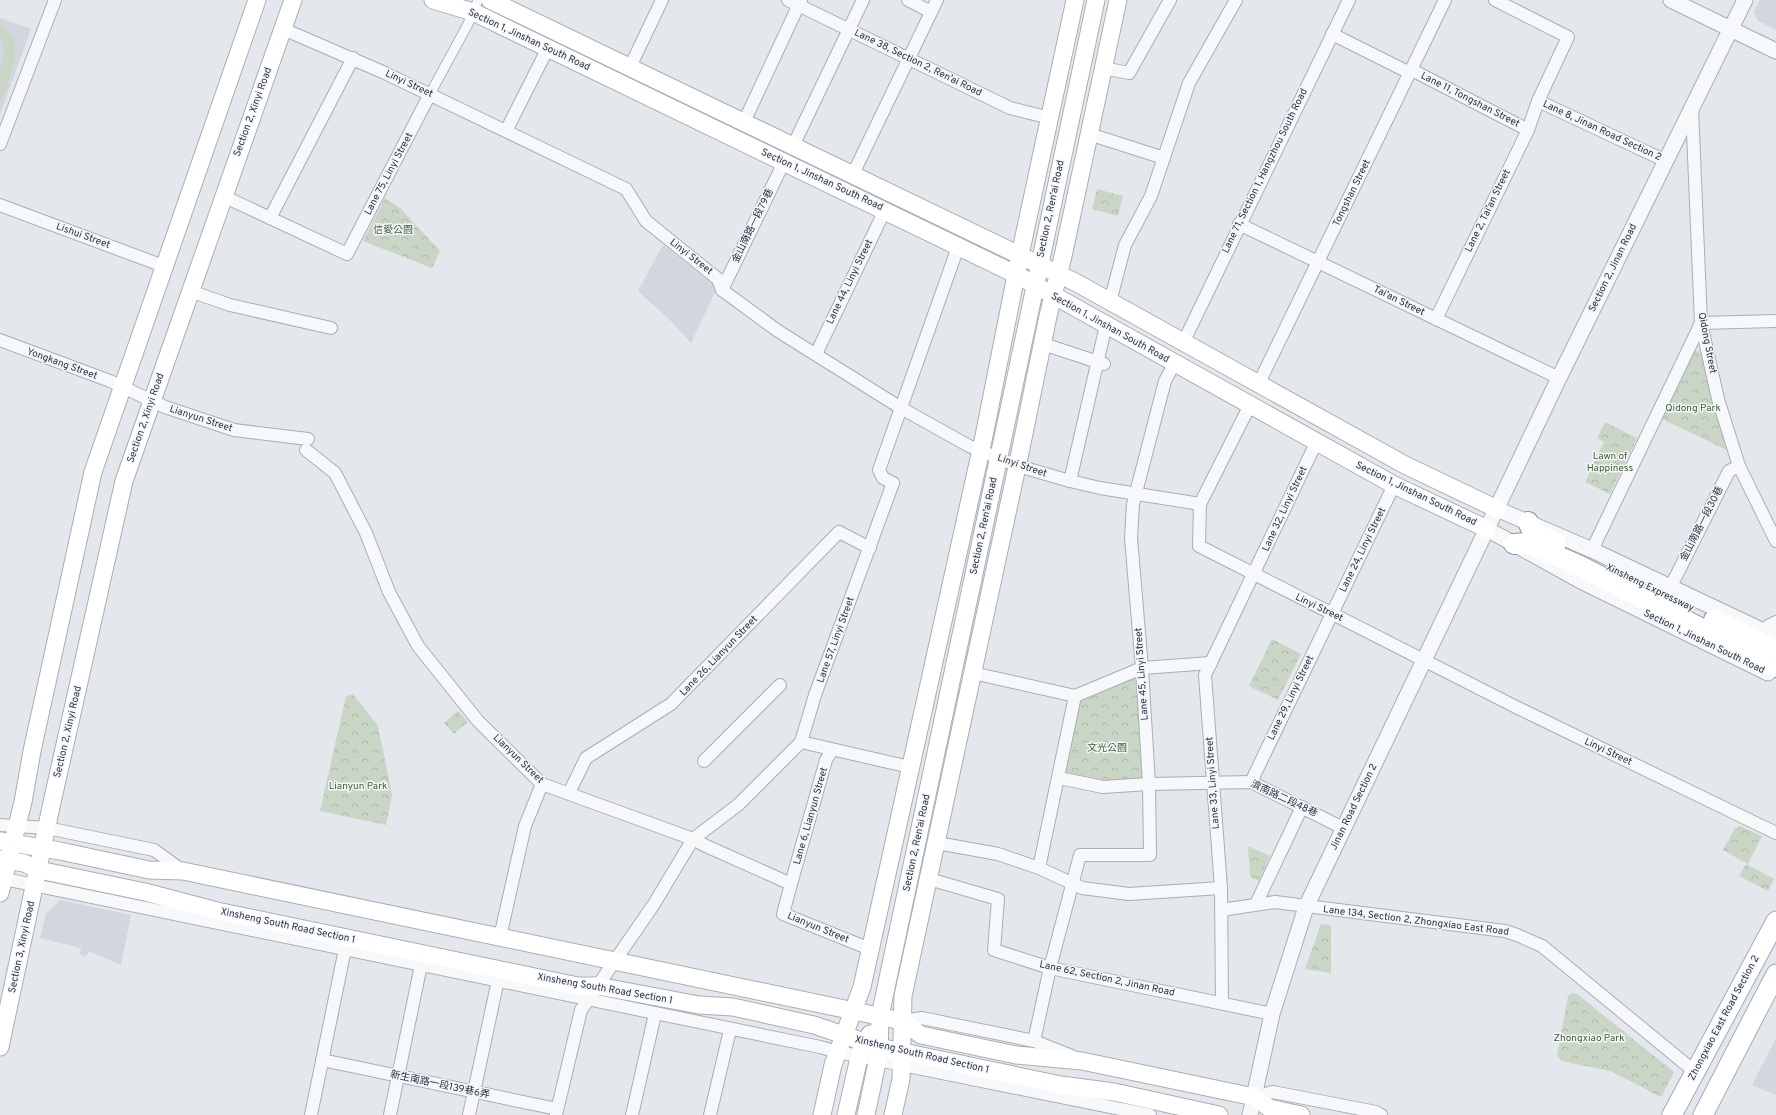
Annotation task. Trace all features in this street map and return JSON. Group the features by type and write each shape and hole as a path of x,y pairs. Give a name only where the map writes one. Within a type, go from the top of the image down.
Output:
{"highway":[{"name":"Xinsheng Expressway","path":"1528,522 1533,532 1776,650"},
{"path":"1514,544 1527,543 1584,557"},
{"name":"Xinsheng Expressway","path":"1584,557 1776,667"}],"main road":[{"path":"1,883 8,826 23,802 32,751 93,472 166,267 257,0"},
{"name":"Section 2, Xinyi Road","path":"43,848 124,481 293,0"},
{"name":"Section 1, Jinshan South Road","path":"433,0 476,6 548,48 1017,275 1316,443 1394,485 1487,529"},
{"name":"Section 1, Jinshan South Road","path":"490,0 1040,265 1405,465 1497,509"},
{"name":"Section 2, Ren’ai Road","path":"822,1115 833,1065 862,987 980,451 1020,255 1075,0"},
{"name":"Section 2, Ren’ai Road","path":"871,1052 880,1016 1096,0"},
{"name":"Section 2, Ren’ai Road","path":"893,1115 901,1078 903,996 1118,0"},
{"name":"Xinsheng South Road Section 1","path":"6,842 43,848 149,870 183,871 880,1016 902,1021 921,1035 1016,1055 1082,1061 1254,1097 1269,1108 1301,1115"},
{"name":"Section 3, Xinyi Road","path":"0,1047 43,848"},
{"path":"4,860 24,864 37,877"},
{"name":"Xinsheng South Road Section 1","path":"37,877 145,892 216,911 578,986 593,993 699,1005 733,1007 814,1026 841,1044 871,1052 1062,1085 1114,1092 1219,1115"},
{"name":"Zhongxiao East Road Section 2","path":"1672,1115 1694,1071 1776,921"},
{"path":"1703,1115 1776,974"},
{"path":"846,1115 871,1052"},
{"path":"866,1115 871,1052"}],"street":[{"path":"0,144 55,0"},
{"path":"630,67 662,0"},
{"path":"793,146 862,0"},
{"path":"908,0 932,12"},
{"path":"853,174 937,0"},
{"path":"1103,68 1129,73 1170,0"},
{"path":"1110,302 1125,245 1151,196 1189,83 1236,0"},
{"name":"Lane 71, Section 1, Hangzhou South Road","path":"1182,342 1349,0"},
{"name":"Tongshan Street","path":"1258,385 1445,0"},
{"name":"Lane 2, Tai’an Street","path":"1436,319 1528,130 1538,101 1568,37 1495,0"},
{"path":"1671,0 1776,51"},
{"name":"Section 2, Jinan Road","path":"1487,529 1559,378 1745,0"},
{"path":"744,122 796,2"},
{"name":"Lane 38, Section 2, Ren’ai Road","path":"796,2 1010,108 1050,118"},
{"path":"430,94 476,6"},
{"name":"Linyi Street","path":"283,29 353,58 626,189 646,221 718,279 722,290 778,331 901,408 968,446 1018,466 1070,482 1200,504 1199,546 1253,575 1581,740 1776,833"},
{"name":"Lane 11, Tongshan Street","path":"1332,34 1528,130"},
{"path":"506,131 548,48"},
{"path":"223,196 270,218 353,58"},
{"name":"Lane 75, Linyi Street","path":"270,218 347,254 430,94"},
{"name":"Lane 8, Jinan Road Section 2","path":"1538,101 1666,161"},
{"name":"Qidong Street","path":"1692,108 1701,323 1718,399 1739,466 1776,541"},
{"path":"1089,134 1164,158"},
{"name":"金山南路一段79巷","path":"722,290 784,162"},
{"name":"Lishui Street","path":"0,205 166,267"},
{"name":"Lane 44, Linyi Street","path":"816,354 885,210"},
{"name":"Tai’an Street","path":"1239,224 1559,378"},
{"path":"901,408 958,247"},
{"path":"190,291 230,305 331,328"},
{"path":"1772,630 1670,588 1584,557 1701,323 1776,321"},
{"path":"1070,482 1101,363 1106,325"},
{"name":"Yongkang Street","path":"0,340 123,387"},
{"path":"1043,344 1101,363"},
{"name":"Lane 45, Linyi Street","path":"1073,883 1080,855 1150,855 1149,784 1142,668 1131,538 1133,504 1161,380 1174,364"},
{"name":"Lianyun Street","path":"123,387 165,407 234,430 307,444 335,473 366,533 389,592 418,646 441,678 478,721 542,784 693,838 706,846 792,884 783,914 870,949"},
{"path":"1200,504 1250,405"},
{"name":"Lane 57, Linyi Street","path":"693,838 738,805 801,742 816,695 893,483 883,478 879,470 901,408"},
{"name":"Lane 32, Linyi Street","path":"1253,575 1316,443"},
{"name":"金山南路一段30巷","path":"1670,588 1729,471 1739,466"},
{"name":"Lane 24, Linyi Street","path":"1332,614 1394,485"},
{"name":"Section 1, Jinshan South Road","path":"1497,509 1528,522"},
{"name":"Section 1, Jinshan South Road","path":"1487,529 1579,580 1776,677"},
{"name":"Jinan Road Section 2","path":"1250,1115 1272,1014 1306,907 1487,529"},
{"name":"Lane 26, Lianyun Street","path":"570,793 586,758 671,704 838,532 870,548"},
{"name":"Lane 33, Linyi Street","path":"1222,1003 1221,888 1205,675 1253,575"},
{"name":"Lane 29, Linyi Street","path":"1250,782 1332,614"},
{"path":"973,673 1075,696 1142,668 1211,663"},
{"path":"704,761 780,685"},
{"path":"1039,868 1075,696"},
{"path":"801,742 910,767"},
{"name":"Lane 6, Lianyun Street","path":"792,884 826,760 832,750"},
{"name":"濟南路二段48巷","path":"1058,778 1104,787 1149,784 1250,782 1344,828"},
{"path":"500,937 525,826 542,784"},
{"path":"1256,904 1302,807"},
{"name":"Xinsheng South Road Section 1","path":"8,826 47,828 154,850 183,871"},
{"path":"557,1112 581,1010 654,904 693,838"},
{"path":"937,843 998,854 1039,868 1082,888 1129,894 1221,888"},
{"name":"Xinsheng South Road Section 1","path":"1,883 37,877 421,965 498,980 593,993 656,1014 730,1030 820,1047 841,1044"},
{"name":"Lane 62, Section 2, Jinan Road","path":"929,878 998,899 994,950 1050,968 1272,1014"},
{"path":"1034,1041 1050,968 1073,883"},
{"name":"Lane 134, Section 2, Zhongxiao East Road","path":"1221,910 1276,902 1505,931 1517,935 1542,946 1694,1071"},
{"path":"311,1115 346,949"},
{"path":"390,1115 421,965"},
{"path":"469,1115 498,980"},
{"path":"632,1115 656,1014"},
{"name":"Xinsheng South Road Section 1","path":"902,1021 922,1018 1034,1041 1082,1061"},
{"path":"710,1115 730,1030"},
{"name":"Xinsheng South Road Section 1","path":"902,1058 1150,1115"},
{"name":"新生南路一段139巷6弄","path":"322,1060 474,1092 557,1112"},
{"name":"Xinsheng South Road Section 1","path":"1254,1097 1273,1092 1376,1112 1381,1115"}],"shaded area":[{"path":"1760,0 1776,0 1776,30 1757,20 1754,11"},
{"path":"0,18 31,29 0,115"},
{"path":"662,246 665,246 715,286 716,290 691,343 671,321 638,291"},
{"path":"60,900 131,915 121,965 89,951 86,957 80,954 81,948 40,938 46,914"},
{"path":"1776,1038 1776,1095 1752,1085"}],"green space":[{"path":"0,24 9,32 14,41 15,51 12,72 0,103 0,71 5,50 0,38"},
{"path":"1097,189 1123,196 1118,216 1092,209"},
{"name":"信愛公園","path":"385,198 400,208 440,251 432,268 363,241"},
{"name":"Qidong Park","path":"1694,351 1704,352 1731,452 1662,419"},
{"name":"Lawn of Happiness","path":"1605,422 1637,438 1610,494 1585,482 1604,442 1597,438"},
{"path":"1272,639 1301,654 1278,700 1249,686"},
{"name":"文光公園","path":"1139,676 1146,782 1106,784 1064,777 1080,699"},
{"name":"Lianyun Park","path":"353,694 378,726 392,795 386,825 320,811 346,696"},
{"path":"458,711 468,722 454,734 444,723"},
{"path":"1740,826 1762,836 1748,864 1723,850 1735,828"},
{"path":"1248,846 1270,856 1259,881 1250,877"},
{"path":"1746,864 1774,879 1768,891 1739,876"},
{"path":"1321,924 1331,925 1331,973 1305,969"},
{"name":"Zhongxiao Park","path":"1572,993 1577,994 1674,1072 1661,1097 1610,1071 1561,1061 1557,1055 1568,996"}]}
